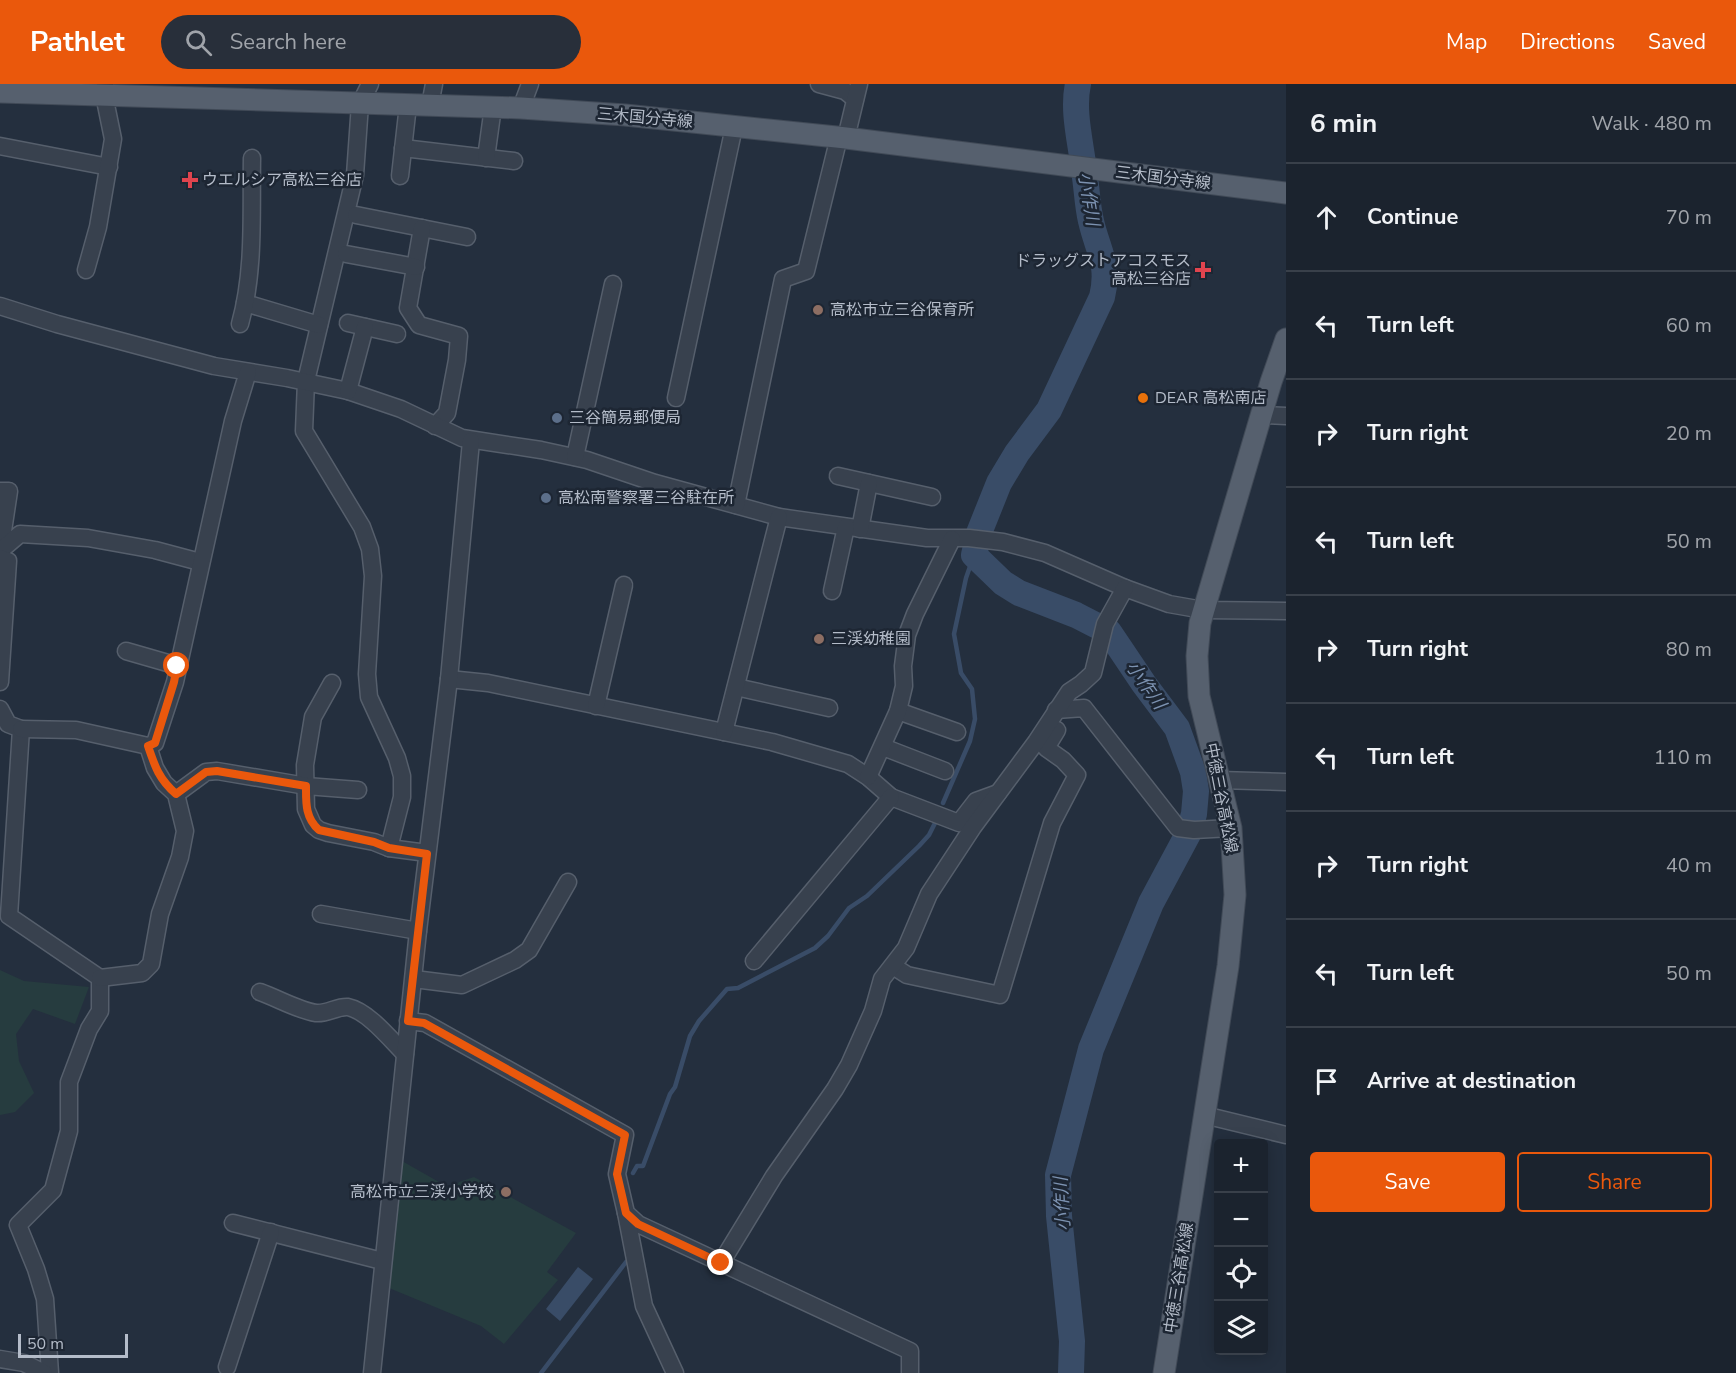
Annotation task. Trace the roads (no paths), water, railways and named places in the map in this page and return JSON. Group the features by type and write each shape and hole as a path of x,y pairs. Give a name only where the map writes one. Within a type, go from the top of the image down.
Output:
{"main road":[{"name":"三木国分寺線","path":"0,92 104,90 360,104 521,108 625,115 842,137 1286,193"},
{"name":"中徳三谷高松線","path":"1164,1373 1233,925 1235,883 1230,828 1199,696 1197,656 1200,623 1261,415 1286,339"}],"street":[{"path":"370,84 360,104 355,175 306,381 304,431 362,527 370,549 373,576 367,674 369,697 397,758 402,776 402,797 389,848"},
{"path":"430,105 434,84"},
{"path":"521,108 530,84"},
{"path":"736,505 783,279 806,272 842,137 857,91 845,91 819,84"},
{"path":"86,270 98,227 113,139 104,90"},
{"path":"400,176 408,105"},
{"path":"486,158 493,107"},
{"path":"676,398 734,126"},
{"path":"0,146 109,167"},
{"path":"404,148 514,161"},
{"path":"240,324 246,303 250,265 252,158"},
{"path":"356,215 467,237"},
{"path":"422,228 408,308 419,325 459,336 447,413 435,426"},
{"path":"346,254 416,267"},
{"path":"574,457 613,284"},
{"path":"246,303 320,325"},
{"path":"0,306 57,324 203,363 306,381 348,391 401,409 471,441 541,450 574,457 654,483 779,517 927,538 969,539 1018,545 1045,553 1125,588 1169,604 1203,610 1286,611"},
{"path":"348,323 397,334"},
{"path":"348,391 365,327"},
{"path":"148,746 155,768 164,783 176,794 185,831 180,857 160,914 151,964 142,973 100,978 5,915 7,721 76,730 148,746 155,743 174,682 233,421 248,372"},
{"path":"1261,415 1286,416"},
{"path":"372,1373 408,1021 449,679 471,441"},
{"path":"838,476 932,498"},
{"path":"832,591 869,483"},
{"path":"0,490 9,491 0,551"},
{"path":"724,732 779,517"},
{"path":"0,551 20,534 88,538 155,550 200,562"},
{"path":"868,777 897,711 904,686 903,666 907,635 915,614 969,539"},
{"path":"0,558 8,561 0,682"},
{"path":"596,706 624,585"},
{"path":"721,1263 774,1176 835,1089 849,1065 873,1011 882,979 906,948 929,894 973,827 1036,742 1069,692 1093,673 1103,632 1125,588"},
{"path":"126,651 177,666"},
{"path":"449,679 488,683 772,742 848,764 868,777 891,797 959,823 976,801 998,793"},
{"path":"332,683 313,717 305,765 306,808 313,825 319,830 374,842 389,848 427,854"},
{"path":"735,687 829,708"},
{"path":"1056,710 1084,708 1186,829 1230,828"},
{"path":"893,966 907,975 1000,994 1052,823 1077,776 1063,760 1046,748 1066,715 1056,710"},
{"path":"897,711 957,732"},
{"path":"883,747 945,771"},
{"path":"176,794 206,772 217,771 306,786 358,790"},
{"path":"1219,780 1286,782"},
{"path":"754,961 891,797"},
{"path":"414,979 462,985 515,960 529,950 568,882"},
{"path":"321,914 418,931"},
{"path":"50,1373 45,1299 36,1269 18,1225 53,1190 69,1131 69,1082 88,1029 100,1011 100,978"},
{"path":"260,992 315,1013 327,1013 347,1007 356,1010 367,1017 405,1054"},
{"path":"408,1021 424,1023 625,1135 617,1174 644,1306 675,1373"},
{"path":"1204,1115 1286,1135"},
{"path":"626,1213 638,1224 910,1351 910,1373"},
{"path":"233,1222 382,1261"},
{"path":"227,1367 271,1232"},
{"path":"0,1359 24,1363 44,1373"}],"water":[{"path":"578,1267 593,1279 560,1321 546,1309"}],"waterway":[{"name":"小作川","path":"1071,1373 1072,1341 1059,1216 1058,1175 1091,1049 1151,903 1188,834 1194,814 1196,791 1193,772 1177,728 1109,632 1076,615 1019,593 1003,583 974,555 979,533 999,483 1017,453 1049,410 1102,297 1104,267 1089,209 1076,116 1078,84"},
{"path":"943,803 970,741 975,719 972,689 961,673 954,634 966,578 974,555"},
{"path":"633,1173 637,1166 643,1166 670,1094 675,1087 690,1036 699,1021 727,989 738,988 815,948 828,936 849,908 867,896 919,846 929,835 936,821"},
{"path":"541,1373 626,1262"}],"place":[{"name":"ウエルシア高松三谷店","path":"190,180"},
{"name":"ドラッグストアコスモス 高松三谷店","path":"1203,270"},
{"name":"高松市立三谷保育所","path":"818,310"},
{"name":"DEAR 高松南店","path":"1143,398"},
{"name":"三谷簡易郵便局","path":"557,418"},
{"name":"高松南警察署三谷駐在所","path":"546,498"},
{"name":"三渓幼稚園","path":"819,639"},
{"name":"高松市立三渓小学校","path":"506,1192"}]}
